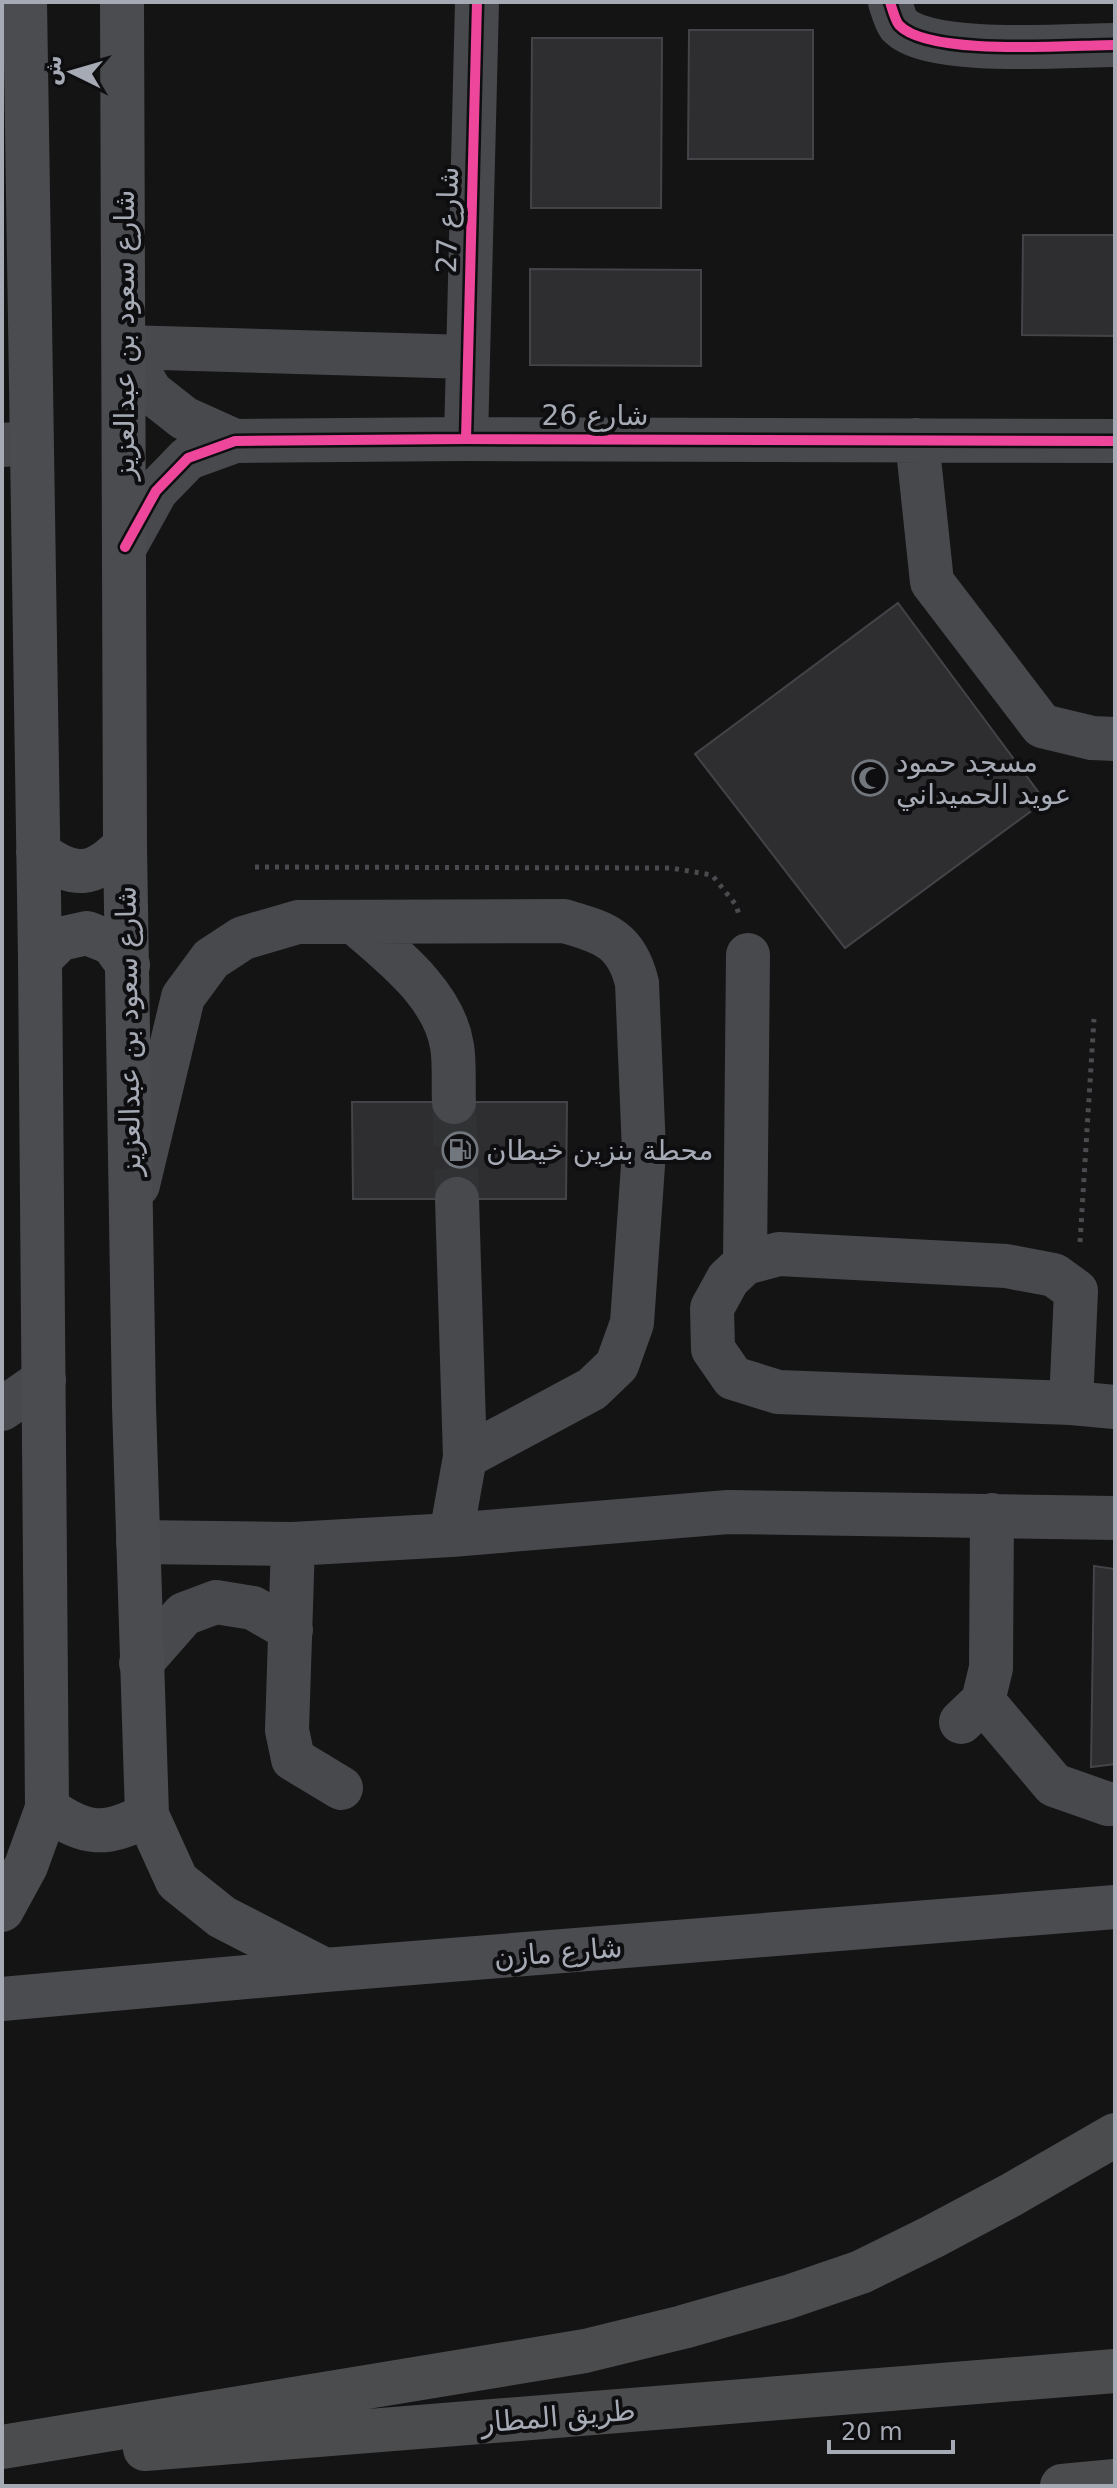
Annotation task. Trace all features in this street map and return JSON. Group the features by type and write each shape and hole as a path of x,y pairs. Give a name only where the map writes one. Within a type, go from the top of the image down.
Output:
{"highway":[{"path":"2,2447 585,2351 683,2327 861,2272 998,2202 1115,2135"},
{"name":"طريق المطار","path":"2,2461 1115,2371"},
{"path":"1062,2486 1115,2481"}],"main road":[{"path":"2,1910 14,1870 47,1808 38,852 17,444 25,2"},
{"name":"شارع سعود بن عبدالعزيز","path":"122,2 125,845 138,1542 147,1815 177,1881 222,1917 325,1970"},
{"path":"38,852 58,867 83,871 107,864 125,845"},
{"path":"40,959 60,939 87,933 112,943 128,965"},
{"path":"47,1808 69,1824 96,1831 123,1828 147,1815"},
{"name":"شارع مازن","path":"2,1999 1115,1907"}],"street":[{"name":"شارع 27","path":"466,439 477,2"},
{"path":"890,2 899,25 925,39 971,47 1115,45"},
{"path":"124,347 468,357"},
{"name":"شارع 26","path":"124,347 151,392 184,418 235,441"},
{"path":"917,440 932,582 1042,726 1092,738 1115,739"},
{"name":"شارع 26","path":"125,547 156,491 188,458 235,441 1115,441"},
{"path":"131,1212 183,997 211,959 243,938 298,922 564,921 604,933 631,960 637,983 644,1151 632,1323 617,1365 592,1389 465,1457"},
{"path":"354,922 406,967 441,1013 452,1045 454,1102"},
{"path":"745,1263 748,955"},
{"path":"451,1535 465,1457 457,1199"},
{"path":"1071,1403 1076,1291 1054,1275 1006,1266 779,1254 745,1263 728,1279 712,1308 713,1349 733,1378 778,1392 1115,1407"},
{"path":"2,1409 44,1380"},
{"path":"2,1426 44,1453"},
{"path":"138,1542 293,1544 451,1535 728,1512 1115,1518"},
{"path":"992,1515 991,1668 972,1712 1054,1785 1115,1804"},
{"path":"293,1544 287,1730 293,1759 341,1788"},
{"path":"141,1663 184,1614 216,1602 253,1608 291,1630"}],"path":[{"path":"1076,1291 1094,1019"}],"building":[{"path":"689,30 813,30 813,159 688,159"},
{"path":"532,38 662,38 661,208 531,208"},
{"path":"1023,235 1115,235 1115,336 1022,335"},
{"path":"530,269 701,270 701,366 530,365"},
{"name":"مسجد حمود عويد الحميداني","path":"898,603 1045,801 845,948 695,754"},
{"name":"محطة بنزين خيطان","path":"352,1102 567,1102 566,1199 353,1199"},
{"path":"1094,1566 1115,1569 1115,1764 1091,1767"}],"tunnel":[{"path":"454,1102 457,1199"}],"cycle path":[{"path":"466,439 477,2"},
{"path":"890,2 899,25 915,35 939,42 1002,47 1115,45"},
{"path":"125,547 156,491 188,458 235,441 1115,441"}],"place":[{"name":"مسجد حمود عويد الحميداني","path":"870,778"},
{"name":"محطة بنزين خيطان","path":"460,1150"}]}
